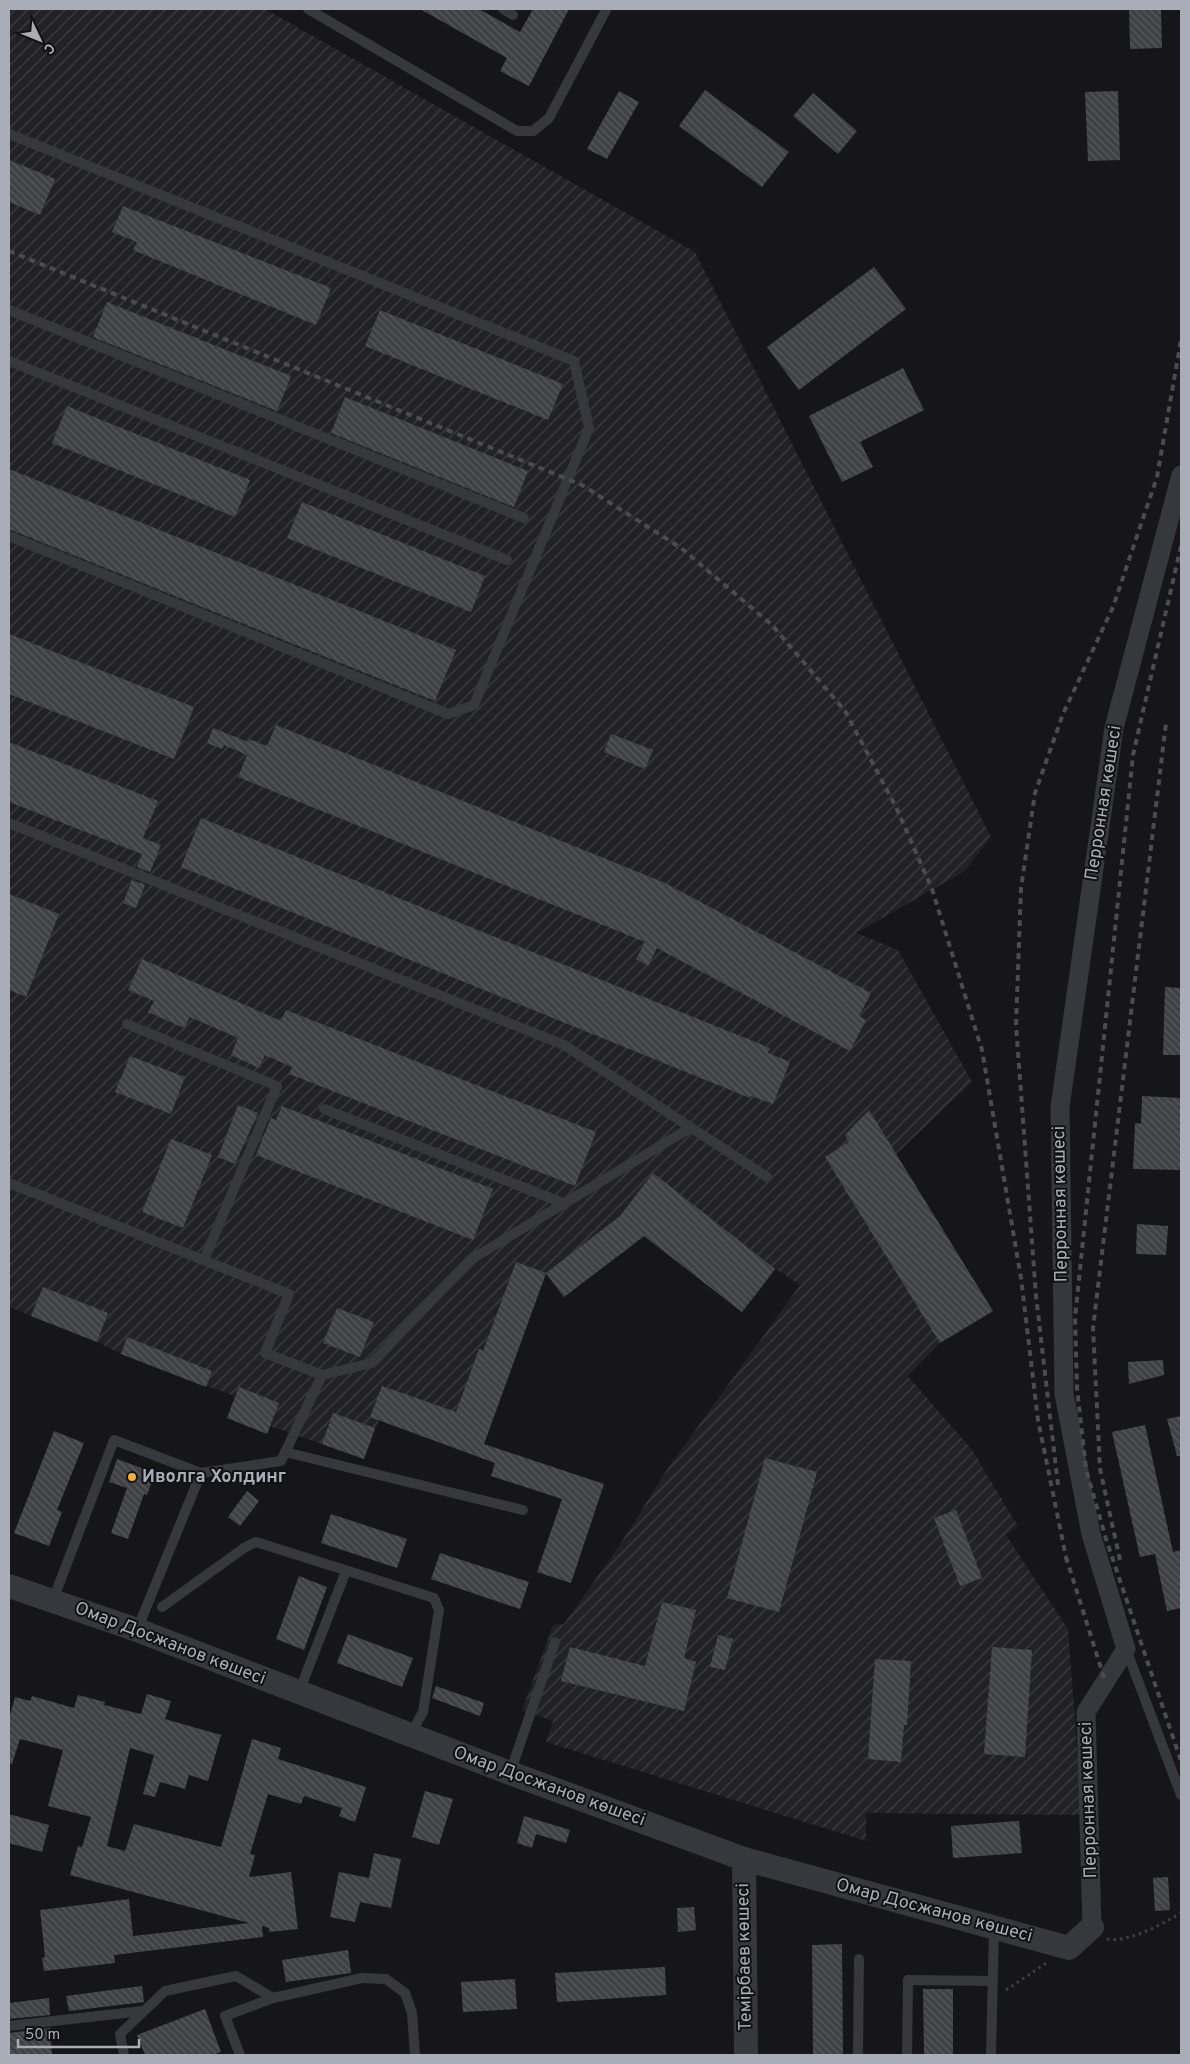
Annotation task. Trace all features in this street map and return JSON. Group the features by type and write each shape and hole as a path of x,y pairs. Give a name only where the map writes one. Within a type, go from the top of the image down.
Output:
{"street":[{"name":"Перронная көшесі","path":"1092,1927 1086,1712 1126,1648 1091,1534 1064,1394 1060,1107 1114,728 1181,475"},
{"name":"Омар Досжанов көшесі","path":"9,1586 137,1630 510,1773 744,1859 1070,1948"},
{"name":"Темірбаев көшесі","path":"744,1859 746,2055"},
{"path":"1070,1948 1092,1927"}],"lane":[{"path":"308,9 517,130 533,131 549,118 606,10"},
{"path":"503,9 513,15"},
{"path":"9,134 574,361 589,428 474,705 448,714 9,536"},
{"path":"9,310 524,518"},
{"path":"9,361 507,560"},
{"path":"9,823 564,1045 767,1177"},
{"path":"127,1024 276,1086 204,1260"},
{"path":"324,1109 563,1203"},
{"path":"9,1183 289,1294 265,1353 322,1375 372,1363 470,1260 690,1128"},
{"path":"53,1600 114,1440 201,1473 281,1462 322,1375"},
{"path":"286,1452 524,1510"},
{"path":"137,1630 201,1473"},
{"path":"162,1607 244,1548 256,1542 434,1598 439,1610 422,1712 410,1735"},
{"path":"299,1692 346,1571"},
{"path":"510,1773 556,1642"},
{"path":"1126,1648 1181,1795"},
{"path":"992,2055 994,1927"},
{"path":"858,2055 859,1959"},
{"path":"124,2055 120,2034 165,1991 236,1976 273,1998"},
{"path":"240,2055 226,2016 273,1998 362,1978 386,1979 405,1993 412,2013 415,2055"},
{"path":"907,2055 908,1980 993,1981"},
{"path":"9,2026 143,2011"}],"path":[{"path":"1092,1927 1101,1938 1114,1940 1142,1932 1181,1913"},
{"path":"992,1999 1070,1948"}],"shaded area":[{"path":"9,9 265,9 695,252 991,837 965,871 856,933 898,950 972,1082 896,1154 993,1311 940,1343 908,1376 972,1450 1018,1526 1006,1535 1068,1629 1082,1815 866,1813 866,1841 546,1742 553,1721 522,1710 553,1625 564,1624 619,1546 668,1468 800,1285 776,1269 742,1312 645,1236 564,1297 546,1274 479,1457 379,1420 364,1459 270,1426 267,1434 227,1418 235,1396 121,1354 97,1342 9,1307"}],"building":[{"path":"420,9 479,9 520,32 533,9 569,9 529,86 500,71 507,58"},
{"path":"1129,9 1161,9 1162,48 1130,49"},
{"path":"705,90 789,152 762,187 679,126"},
{"path":"619,91 639,102 607,159 587,149"},
{"path":"1118,91 1120,160 1088,161 1085,92"},
{"path":"813,93 857,131 838,154 793,116"},
{"path":"9,160 55,179 40,215 9,202"},
{"path":"123,206 331,288 316,325 133,250 137,242 112,232"},
{"path":"874,267 906,309 799,390 767,347"},
{"path":"107,302 291,376 277,411 93,337"},
{"path":"380,310 563,384 548,420 365,346"},
{"path":"903,368 924,410 860,442 873,467 842,482 809,416"},
{"path":"345,397 528,471 514,507 331,433"},
{"path":"67,406 250,480 235,517 52,443"},
{"path":"9,469 456,650 435,701 9,529"},
{"path":"302,502 485,576 471,612 287,538"},
{"path":"9,634 194,707 174,759 9,694"},
{"path":"276,725 665,883 871,993 859,1016 866,1020 850,1051 657,948 648,966 636,959 645,942 238,777 247,755 224,745 222,749 207,743 213,728 248,742 249,739 267,746"},
{"path":"611,734 653,750 645,769 604,752"},
{"path":"9,742 158,801 143,838 161,845 150,872 137,867 142,854 9,802"},
{"path":"201,818 770,1048 768,1053 790,1062 773,1104 751,1096 750,1098 181,867"},
{"path":"132,880 145,885 136,908 123,903"},
{"path":"9,894 59,914 26,997 9,990"},
{"path":"142,959 281,1021 286,1010 596,1132 575,1186 289,1074 292,1067 265,1055 259,1068 231,1055 238,1038 190,1017 184,1028 148,1012 154,1001 128,990"},
{"path":"1165,987 1181,988 1181,1055 1163,1055"},
{"path":"130,1056 185,1077 171,1114 115,1092"},
{"path":"1142,1096 1181,1098 1181,1170 1133,1169 1135,1123 1141,1124"},
{"path":"238,1105 258,1113 235,1164 218,1157"},
{"path":"282,1106 493,1189 473,1240 256,1155 271,1118 276,1120"},
{"path":"869,1110 993,1311 940,1343 825,1157 849,1142 845,1135"},
{"path":"171,1139 212,1155 183,1228 142,1212"},
{"path":"653,1173 775,1269 742,1312 644,1236 564,1297 546,1273 620,1216"},
{"path":"1137,1224 1168,1226 1166,1255 1136,1254"},
{"path":"516,1262 546,1273 484,1444 604,1484 571,1583 537,1572 562,1499 491,1476 495,1463 370,1417 382,1386 456,1412 479,1349 483,1351"},
{"path":"43,1287 108,1313 97,1342 31,1316"},
{"path":"337,1308 374,1322 360,1357 323,1343"},
{"path":"127,1337 212,1371 206,1387 121,1354"},
{"path":"1163,1360 1164,1375 1129,1384 1128,1362"},
{"path":"239,1387 279,1403 267,1434 227,1418"},
{"path":"333,1413 375,1428 364,1459 322,1444"},
{"path":"1181,1416 1181,1456 1177,1456 1167,1419"},
{"path":"1145,1425 1173,1552 1181,1550 1181,1608 1167,1611 1155,1554 1140,1557 1112,1432"},
{"path":"54,1431 84,1443 57,1510 62,1512 49,1546 14,1533"},
{"path":"765,1458 817,1472 779,1612 727,1598"},
{"path":"117,1459 155,1473 147,1495 144,1494 128,1539 111,1533 127,1488 109,1482"},
{"path":"247,1491 259,1501 240,1526 228,1517"},
{"path":"956,1510 982,1578 960,1586 934,1518"},
{"path":"331,1514 407,1539 397,1568 321,1543"},
{"path":"440,1553 529,1582 520,1609 431,1579"},
{"path":"299,1576 327,1587 304,1650 276,1639"},
{"path":"662,1602 696,1610 684,1658 696,1662 684,1711 561,1681 570,1647 645,1666"},
{"path":"348,1634 413,1658 402,1687 337,1663"},
{"path":"718,1635 733,1639 725,1670 710,1667"},
{"path":"992,1647 1032,1650 1025,1757 984,1754"},
{"path":"875,1659 911,1661 907,1725 904,1725 901,1762 868,1759"},
{"path":"436,1686 484,1703 480,1716 432,1698"},
{"path":"147,1694 171,1701 165,1719 221,1735 208,1781 189,1775 185,1789 160,1782 155,1797 143,1794 154,1755 130,1748 107,1846 125,1851 134,1824 221,1847 252,1739 281,1748 278,1759 366,1787 355,1822 339,1816 342,1808 304,1796 301,1804 268,1794 250,1854 255,1855 249,1877 291,1872 298,1929 269,1932 269,1928 262,1926 263,1937 114,1955 115,1963 44,1971 42,1958 45,1957 40,1910 129,1899 133,1936 249,1923 70,1875 78,1846 82,1847 91,1817 48,1806 63,1750 20,1739 12,1764 9,1764 9,1719 15,1697 30,1701 32,1696 74,1708 78,1695 105,1702 104,1705 141,1714"},
{"path":"425,1791 453,1799 439,1845 412,1837"},
{"path":"9,1814 49,1825 42,1852 9,1843"},
{"path":"524,1816 570,1830 566,1843 536,1834 532,1848 517,1843"},
{"path":"1019,1821 1022,1853 953,1858 951,1826"},
{"path":"374,1853 401,1859 391,1908 360,1902 355,1922 330,1917 339,1872 369,1878"},
{"path":"1168,1877 1170,1910 1155,1911 1153,1878"},
{"path":"694,1907 696,1930 678,1932 677,1908"},
{"path":"842,1944 843,2055 813,2055 812,1945"},
{"path":"348,1950 351,1973 286,1982 282,1960"},
{"path":"665,1967 666,1995 557,2002 555,1973"},
{"path":"515,1979 517,2009 463,2012 461,1982"},
{"path":"142,1986 144,2002 69,2011 66,1996"},
{"path":"923,1989 953,1989 953,2055 924,2055"},
{"path":"49,1998 50,2015 9,2019 9,2003"},
{"path":"205,2009 221,2052 212,2055 145,2055 137,2035"},
{"path":"50,2028 52,2055 9,2055 9,2033"}],"railway":[{"path":"9,251 582,485 681,548 772,625 845,711 896,807 932,889 982,1050 1021,1278 1038,1420 1067,1562"},
{"path":"1058,1485 1036,1296 1016,1025 1021,888 1035,793 1063,714 1113,607 1157,477 1181,340"},
{"path":"1181,546 1133,755 1075,1318 1077,1388 1086,1469 1106,1539 1181,1761"},
{"path":"1120,1560 1100,1469 1093,1328 1166,723"},
{"path":"1066,1557 1105,1681"}],"place":[{"name":"Иволга Холдинг","path":"132,1477"}]}
